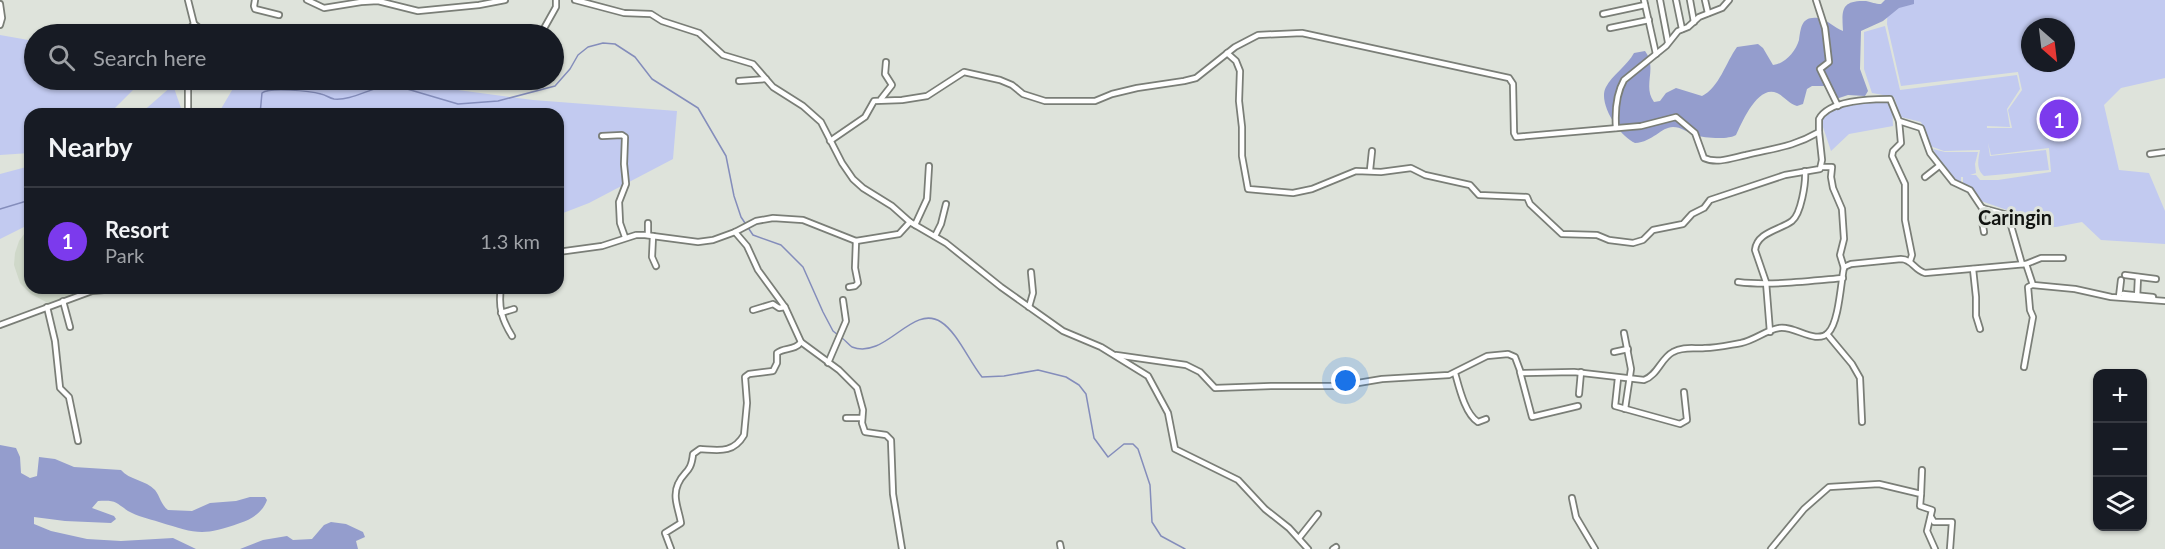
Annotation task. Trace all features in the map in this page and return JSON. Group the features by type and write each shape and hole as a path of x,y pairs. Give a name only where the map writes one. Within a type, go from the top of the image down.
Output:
{"street":[{"path":"188,0 194,24"},
{"path":"255,0 255,9 279,15"},
{"path":"306,0 324,8 378,0 413,10 479,5 505,0"},
{"path":"546,24 555,8 556,0"},
{"path":"575,0 624,13 651,14 662,21 699,33 723,55 753,64 773,87 818,119 853,179 913,223 946,243 1070,336 1101,347 1151,379 1168,413 1174,447 1178,452 1236,478 1308,549"},
{"path":"1660,0 1668,42"},
{"path":"1676,0 1682,29"},
{"path":"1694,22 1690,1 1698,0"},
{"path":"1705,0 1708,13"},
{"path":"1616,128 1615,116 1622,83 1656,54 1675,33 1699,17 1722,8 1729,0"},
{"path":"1816,0 1826,28 1829,62 1820,69 1838,106"},
{"path":"1603,14 1645,2 1656,54"},
{"path":"0,4 0,25"},
{"path":"1610,28 1649,20"},
{"path":"830,141 865,117 873,101 927,96 966,72 1004,81 1023,94 1045,101 1095,101 1137,88 1192,79 1201,75 1242,42 1261,34 1309,34 1509,78 1513,84 1514,133 1518,138 1646,125 1676,117 1695,133 1704,158 1717,160 1785,147 1819,132"},
{"path":"1227,53 1236,61 1240,70 1242,156 1248,189 1298,193 1356,171 1384,172 1411,168 1425,175 1470,185 1480,195 1527,196 1530,204 1562,234 1597,235 1609,240 1635,243 1643,240 1653,230 1683,224 1691,215 1704,208 1710,200 1781,176 1822,167 1832,168 1833,188 1842,209 1844,239 1840,255 1844,268 1835,315 1827,334"},
{"path":"881,99 892,85 885,74 886,62"},
{"path":"739,81 766,79"},
{"path":"188,90 188,108"},
{"path":"1822,167 1818,121 1821,115 1851,102 1890,99 1899,121 1901,144 1892,154 1905,184 1905,220 1912,255 1910,261"},
{"path":"1899,121 1921,128 1929,151 1954,184 1970,190 1983,208 2008,215 2032,285"},
{"path":"602,136 622,135 625,137 626,184 619,202 620,223 625,237"},
{"path":"1370,170 1372,151"},
{"path":"2150,154 2165,152"},
{"path":"564,251 602,246 625,237 650,235 698,242 713,240 750,224 773,218 803,220 856,241 898,234 913,223 927,199 930,166"},
{"path":"1925,177 1939,166"},
{"path":"1770,332 1766,282 1755,250 1756,245 1764,236 1794,219 1801,205 1806,171"},
{"path":"935,237 946,204"},
{"path":"1983,208 1984,232"},
{"path":"648,223 652,257 656,266"},
{"path":"735,232 747,246 758,270 785,307 801,342 839,370 857,388 863,410 865,432 886,435 891,440 893,494 902,549"},
{"path":"849,287 858,283 855,268 856,241"},
{"path":"1844,268 1851,264 1905,259 1925,273 2024,264 2041,258 2063,258"},
{"path":"1973,269 1977,297 1975,313 1980,329"},
{"path":"1029,307 1033,293 1031,272"},
{"path":"2137,297 2138,277"},
{"path":"1738,282 1808,282 1843,278"},
{"path":"2121,296 2123,278 2156,279"},
{"path":"2024,367 2032,317 2028,287 2032,285 2121,296 2153,297"},
{"path":"0,325 83,294"},
{"path":"501,294 503,321 512,336"},
{"path":"2137,297 2165,301"},
{"path":"828,363 846,321 843,300"},
{"path":"63,301 70,327"},
{"path":"753,310 773,304 779,308 785,307"},
{"path":"47,307 55,341 60,388 69,397 78,441"},
{"path":"501,313 514,309"},
{"path":"1975,313 1983,313"},
{"path":"1520,372 1581,372 1642,380 1649,378 1668,356 1677,350 1742,342 1782,327 1816,336 1827,334"},
{"path":"1624,333 1631,369 1624,409"},
{"path":"1827,334 1860,378 1862,422"},
{"path":"671,549 665,532 681,523 675,499 676,489 690,469 693,454 700,449 720,452 730,450 741,440 744,435 747,403 745,377 749,374 773,371 777,363 777,353 780,350 794,348 801,342"},
{"path":"1614,351 1628,349"},
{"path":"1116,355 1190,366 1200,372 1215,388 1345,386 1382,379 1455,373 1485,356 1508,354 1515,357 1532,417 1578,406"},
{"path":"1579,394 1581,372"},
{"path":"1455,373 1473,419 1478,422 1486,419"},
{"path":"1618,378 1614,404 1624,409 1680,424 1687,420 1684,392"},
{"path":"846,418 862,418"},
{"path":"1922,470 1920,506 1930,509 1934,522 1953,522 1950,549"},
{"path":"1771,549 1803,508 1829,487 1879,484 1921,494"},
{"path":"1572,498 1576,517 1594,549"},
{"path":"1299,538 1318,514"},
{"path":"1931,515 1927,531 1935,549"}],"shaded area":[{"path":"1885,0 1914,0 1914,4 1899,8 1883,21 1861,31 1860,69 1868,91 1865,96 1848,95 1836,99 1824,86 1812,86 1807,89 1803,104 1797,106 1777,93 1770,92 1757,99 1736,135 1732,137 1704,137 1673,127 1647,140 1635,143 1617,127 1607,110 1604,94 1606,87 1634,53 1645,51 1649,57 1649,90 1654,102 1660,101 1666,93 1676,88 1702,96 1718,81 1737,47 1758,44 1773,65 1777,64 1786,60 1793,52 1798,44 1801,27 1808,19 1821,19 1843,31 1844,8 1851,2 1866,1 1881,4"},
{"path":"1888,0 2165,0 2165,78 2121,88 2104,105 2119,170 2149,173 2165,211 2165,244 2101,240 2082,222 2056,227 2023,228 2007,210 1981,201 1963,184 1963,177 1961,177 1961,183 1948,173 1933,149 1945,152 1978,152 1975,164 1976,173 1970,175 1976,175 1980,180 1998,180 2051,172 2049,148 1991,155 1988,143 1990,156 2046,150 2049,170 1984,176 1978,161 1980,150 1944,151 1930,146 1921,122 1901,117 1894,97 1872,93 1864,69 1864,32 1885,26 1900,90 2017,75 2020,89 2007,109 2010,127 1987,126 1987,128 2012,128 2008,110 2022,90 2018,72 1901,86 1887,24"},
{"path":"0,35 24,39 24,90 133,90 115,108 24,108 24,153 0,155"},
{"path":"167,90 175,90 181,108 147,108"},
{"path":"232,90 458,90 533,100 677,111 673,159 589,203 564,213 564,108 222,108"},
{"path":"1888,100 1892,105 1893,126 1849,134 1831,151 1821,121 1825,113 1842,105"},
{"path":"24,168 24,227 0,239 0,174"},
{"path":"24,234 24,287 20,283 14,265 19,241"},
{"path":"31,294 86,294 67,303 48,303"},
{"path":"0,445 16,448 20,457 21,473 30,478 37,476 39,457 55,459 74,467 121,470 157,492 168,510 192,511 210,503 236,501 250,497 265,497 267,500 260,511 249,519 207,532 190,531 147,519 115,502 108,501 98,501 92,508 114,516 116,519 111,523 34,517 34,524 51,531 87,539 121,541 173,538 196,549 0,549"},
{"path":"331,522 346,524 363,532 365,537 356,541 358,549 240,549 263,540 287,536 293,540 312,539 324,525"}],"waterway":[{"path":"564,76 578,55 588,47 603,43 615,44 635,57 652,79 698,108 726,156 741,217 753,235 781,245 803,267 823,312 833,331 838,335"},
{"path":"261,108 262,93 273,90"},
{"path":"273,90 290,90"},
{"path":"290,90 323,94 334,99 342,99 372,90"},
{"path":"411,90 458,104 498,101 540,90"},
{"path":"0,209 24,202"},
{"path":"842,338 852,347 864,349 876,346 909,325 930,318 947,327 982,377 1038,370 1066,377 1079,385 1086,394 1094,438 1108,457 1124,444 1133,444 1138,449 1150,485 1152,522 1161,536 1185,549"}],"place":[{"name":"Resort","path":"2059,119"}],"district":[{"name":"Caringin","path":"2015,218"}]}
